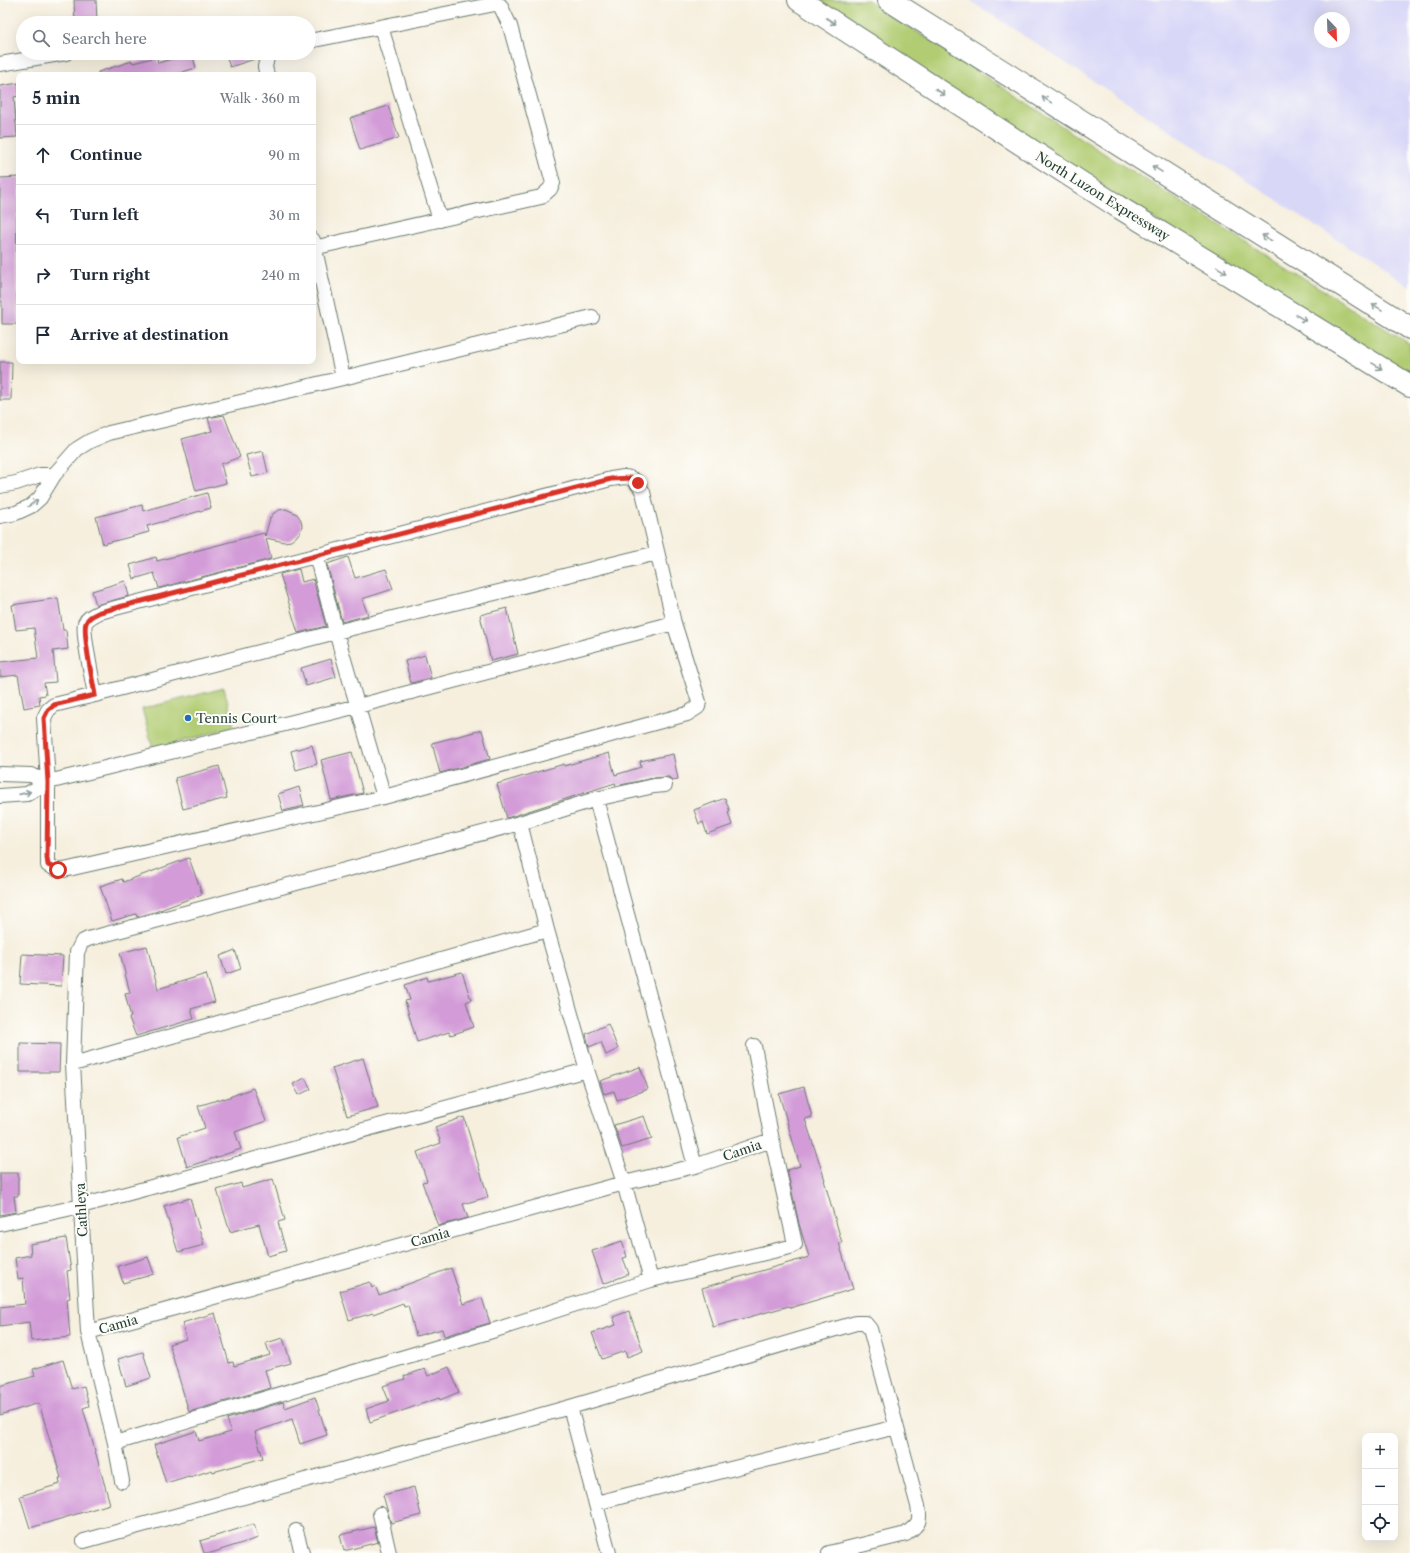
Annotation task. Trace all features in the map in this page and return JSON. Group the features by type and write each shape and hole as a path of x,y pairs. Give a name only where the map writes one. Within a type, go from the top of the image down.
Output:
{"highway":[{"name":"North Luzon Expressway","path":"798,0 1117,206 1410,386"},
{"path":"889,0 1410,328"}],"street":[{"path":"316,40 495,4 500,5 504,10 510,26 553,183 550,189 541,197 440,220 316,245"},
{"path":"381,27 440,220"},
{"path":"0,64 24,60"},
{"path":"266,60 265,67 266,72"},
{"path":"316,254 343,378"},
{"path":"0,516 16,513 31,506 40,498 54,475 77,449 90,441 109,433 592,317"},
{"path":"0,486 16,483 40,475 54,475"},
{"path":"95,695 85,624 90,617 100,612 316,555 611,479 624,477 632,478 638,483 643,492 674,623 699,702 698,707 693,711 679,716 384,797 58,870 48,865 47,858 48,782 44,718 48,710 54,705 95,695 336,632 657,554"},
{"path":"316,555 336,632 384,797"},
{"path":"0,796 27,794 48,782 358,706 674,623"},
{"path":"0,774 31,775 48,782"},
{"path":"651,1280 624,1183 587,1070 547,930 520,823 596,799 654,786 665,785"},
{"path":"596,799 695,1166"},
{"name":"Cathleya","path":"122,1481 115,1443 88,1332 73,1064 77,952 82,942 88,939 520,823"},
{"path":"73,1064 547,930"},
{"path":"115,1443 485,1334 651,1280 790,1247 795,1244 772,1140 754,1046"},
{"path":"0,1224 81,1206 587,1070"},
{"name":"Camia","path":"88,1332 624,1183 695,1166 772,1140"},
{"path":"84,1541 570,1406 856,1323 865,1323 870,1329 918,1506 920,1519 915,1527 906,1534 829,1553"},
{"path":"570,1406 609,1553"},
{"path":"596,1503 896,1427"},
{"path":"380,1514 389,1553"},
{"path":"296,1531 302,1553"}],"shaded area":[{"path":"969,0 1410,0 1410,287"}],"green space":[{"path":"813,0 868,0 1125,167 1410,344 1410,378 1111,192"},
{"name":"Tennis Court","path":"224,688 234,727 153,749 142,709"}],"building":[{"path":"74,0 96,0 97,16 75,16"},
{"path":"145,60 158,60 158,63 168,60 194,60 196,68 182,72 98,72 132,61 133,63"},
{"path":"228,60 252,60 230,67"},
{"path":"16,83 16,97 14,97 16,137 0,138 0,86"},
{"path":"388,106 399,138 360,150 350,118"},
{"path":"16,177 16,324 2,324 2,301 0,301 0,178"},
{"path":"0,362 12,362 11,400 0,400"},
{"path":"224,415 240,457 221,464 226,483 196,491 182,439 212,431 208,418"},
{"path":"263,451 268,473 252,477 246,455"},
{"path":"207,493 211,508 147,526 149,532 103,544 96,517 142,505 143,511"},
{"path":"286,509 297,514 301,520 302,526 300,532 291,541 284,542 266,538 271,559 159,588 154,573 134,579 130,565 156,557 157,561 264,533 265,536 270,518 279,510"},
{"path":"348,557 355,578 386,569 393,589 362,599 368,615 342,622 327,564"},
{"path":"299,569 302,582 313,579 326,626 298,633 280,574"},
{"path":"125,581 129,596 96,605 92,591"},
{"path":"58,598 63,630 66,630 68,649 53,651 56,682 44,683 46,695 39,696 40,705 24,708 18,675 0,677 0,662 38,658 34,628 16,630 12,605"},
{"path":"507,608 518,654 491,661 480,615"},
{"path":"425,655 431,678 411,683 405,661"},
{"path":"331,659 336,677 306,686 301,668"},
{"path":"482,730 490,759 440,773 432,743"},
{"path":"312,745 317,764 296,770 291,751"},
{"path":"352,752 363,793 331,800 321,760"},
{"path":"609,753 615,775 641,767 640,761 673,754 678,779 672,780 669,777 653,778 616,786 615,783 507,818 497,784 564,764 564,766"},
{"path":"219,766 227,798 183,809 175,778"},
{"path":"299,787 304,806 283,811 278,794"},
{"path":"725,798 730,812 728,812 732,825 707,834 703,822 699,824 694,810"},
{"path":"189,858 202,894 155,912 137,917 136,914 112,921 100,886 122,879 123,882"},
{"path":"147,946 158,989 206,974 215,1002 191,1009 194,1019 136,1036 129,1018 131,1017 125,994 130,993 120,953"},
{"path":"235,950 241,969 226,974 220,956"},
{"path":"22,954 63,956 61,986 20,984"},
{"path":"462,972 471,1000 466,1002 474,1027 451,1035 449,1032 417,1042 405,1001 410,1000 405,985 427,977 428,981"},
{"path":"608,1024 618,1049 606,1055 601,1042 589,1047 586,1034"},
{"path":"20,1043 60,1044 59,1072 20,1072"},
{"path":"363,1058 378,1107 347,1116 332,1068"},
{"path":"640,1067 648,1089 617,1100 614,1091 604,1094 600,1081"},
{"path":"305,1078 311,1089 299,1095 293,1084"},
{"path":"804,1087 812,1117 805,1119 825,1180 842,1243 839,1243 853,1289 790,1308 789,1306 713,1327 702,1288 809,1257 799,1224 787,1170 800,1166 779,1094"},
{"path":"253,1088 266,1121 235,1132 241,1149 187,1167 178,1137 205,1128 198,1106 224,1099"},
{"path":"644,1116 652,1139 622,1148 614,1125"},
{"path":"464,1117 488,1197 463,1204 468,1218 438,1226 422,1182 427,1181 417,1152 441,1143 435,1127"},
{"path":"0,1173 18,1173 18,1196 14,1196 16,1212 0,1215"},
{"path":"273,1179 285,1220 278,1222 286,1251 268,1256 259,1224 230,1232 217,1190 241,1183 242,1188"},
{"path":"190,1198 204,1245 178,1252 164,1206"},
{"path":"66,1238 71,1270 67,1271 70,1298 67,1299 70,1337 31,1341 29,1322 0,1326 0,1307 25,1304 23,1278 18,1279 15,1258 31,1255 30,1244"},
{"path":"622,1241 627,1257 623,1258 629,1274 603,1284 592,1251"},
{"path":"148,1257 154,1274 123,1283 118,1266"},
{"path":"451,1268 463,1304 482,1298 490,1323 444,1336 442,1329 416,1336 408,1305 404,1306 403,1303 373,1314 349,1320 340,1291 370,1282 372,1288 375,1286 379,1295"},
{"path":"629,1311 643,1351 627,1357 625,1351 602,1359 592,1333 616,1325 613,1317"},
{"path":"215,1313 229,1363 233,1362 234,1366 270,1355 266,1343 283,1338 291,1363 265,1370 270,1388 189,1412 169,1344 186,1339 182,1323"},
{"path":"143,1352 151,1378 126,1386 118,1359"},
{"path":"63,1360 72,1389 84,1386 89,1406 83,1408 110,1504 30,1528 20,1496 60,1484 59,1478 61,1478 39,1403 0,1415 0,1386 35,1376 33,1369"},
{"path":"449,1367 459,1392 440,1400 439,1398 370,1422 366,1409 389,1401 383,1386 405,1379 404,1376 425,1369 428,1376"},
{"path":"315,1397 327,1435 300,1444 292,1419 255,1432 263,1458 166,1483 154,1445 196,1431 199,1441 231,1432 227,1419 283,1402 285,1408"},
{"path":"414,1487 421,1515 391,1523 383,1495"},
{"path":"254,1524 258,1538 211,1553 204,1553 200,1541"},
{"path":"374,1527 378,1542 344,1551 340,1535"}],"place":[{"name":"Tennis Court","path":"188,718"}],"route":[{"path":"58,870 48,865 47,858 48,782 44,718 48,710 54,705 95,695 85,624 90,617 100,612 611,479 624,477 632,478 638,483"}]}
